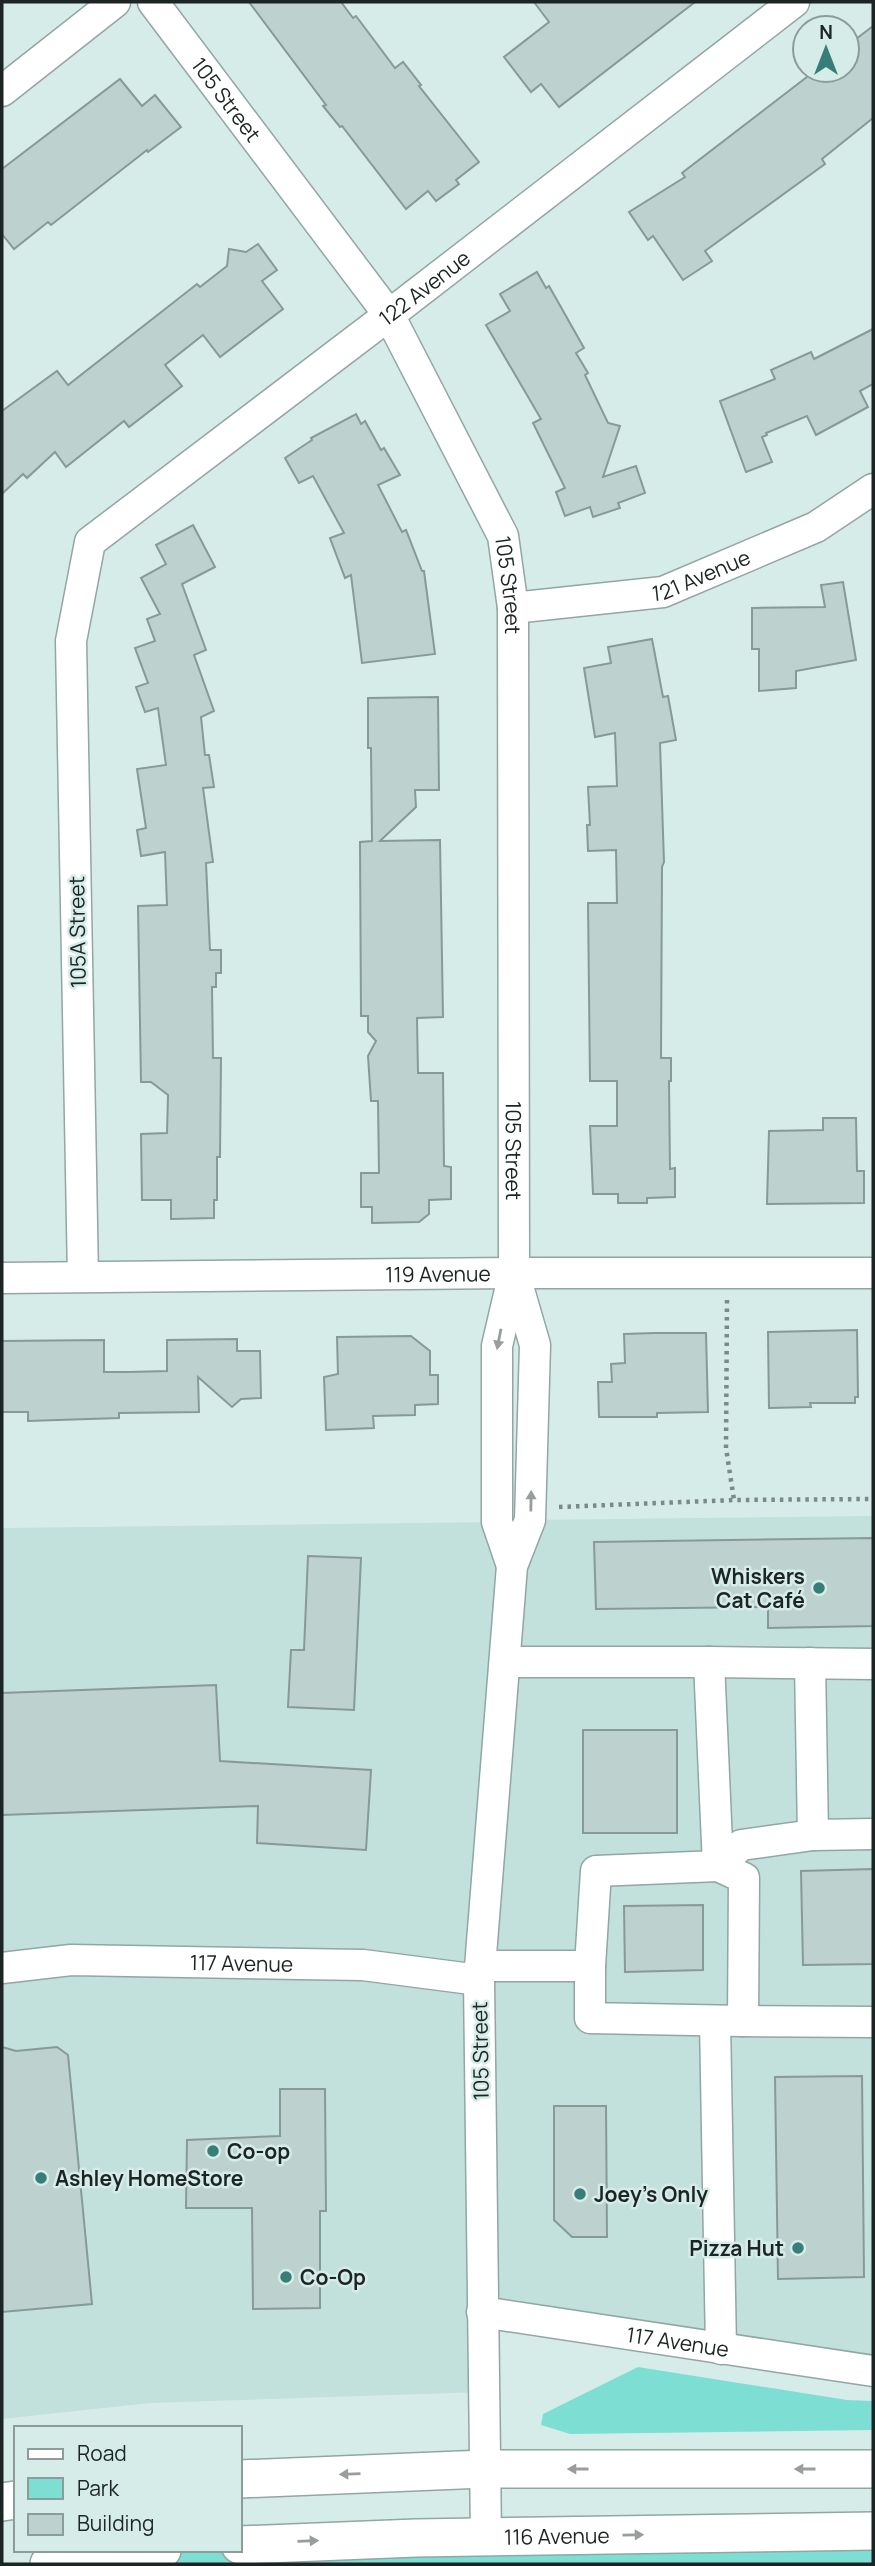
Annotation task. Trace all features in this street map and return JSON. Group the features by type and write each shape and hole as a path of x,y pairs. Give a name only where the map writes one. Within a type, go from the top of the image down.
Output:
{"main road":[{"path":"242,2479 484,2469 873,2469"},
{"name":"116 Avenue","path":"242,2545 486,2537 873,2531"},
{"path":"49,2564 146,2552"}],"street":[{"path":"2,91 115,2"},
{"name":"105 Street","path":"153,2 389,315 503,536 513,608 514,1273 535,1345 530,1520 512,1566 479,1973 486,2537"},
{"name":"122 Avenue","path":"82,588 90,542 794,2"},
{"name":"121 Avenue","path":"513,608 663,592 816,527 873,489"},
{"name":"105A Street","path":"82,588 71,641 83,1277"},
{"name":"119 Avenue","path":"2,1278 873,1273"},
{"path":"505,1662 873,1664"},
{"path":"709,1662 718,1866"},
{"path":"810,1663 813,1835"},
{"path":"718,1866 741,1845 813,1835 873,1834"},
{"path":"720,2350 729,2021 744,1878 718,1866 596,1871 590,1966 590,2018 729,2021 873,2022"},
{"name":"117 Avenue","path":"2,1968 71,1960 363,1965 479,1973 590,1966"},
{"name":"117 Avenue","path":"482,2312 873,2371"}],"path":[{"path":"727,1296 726,1448 734,1500"},
{"path":"551,1507 734,1500 873,1500"}],"shaded area":[{"path":"873,1516 873,2371 483,2312 483,2392 150,2403 2,2419 2,1528 497,1522 511,1564 530,1520"}],"green space":[{"path":"638,2367 847,2400 873,2401 873,2430 570,2434 541,2425 543,2414"},
{"path":"873,2543 873,2564 49,2564 146,2552 242,2552 242,2549"}],"building":[{"path":"249,2 341,2 353,18 356,16 395,68 403,62 479,162 456,180 459,184 436,201 428,191 406,209 342,126 340,127 323,106 326,105"},
{"path":"534,2 695,2 559,107 541,84 531,92 504,57 549,22"},
{"path":"873,26 873,118 822,159 825,164 705,251 712,261 683,280 653,236 648,240 629,212 685,177 682,173 798,84 861,84 861,35"},
{"path":"120,79 142,106 155,95 181,127 148,152 147,150 51,225 48,222 14,249 2,234 2,169"},
{"path":"258,244 277,270 262,281 283,309 220,357 203,335 165,365 182,386 129,427 124,421 66,467 55,452 27,478 23,474 2,494 2,411 57,371 68,385 197,284 200,287 227,266 229,249 246,252"},
{"path":"537,272 546,288 549,286 584,348 576,353 588,373 585,375 608,423 620,426 603,477 636,466 645,493 618,503 620,508 593,517 590,507 565,516 556,492 565,488 533,423 541,419 486,325 510,311 500,294"},
{"path":"873,329 873,384 860,391 868,407 816,435 807,416 766,433 767,435 762,437 772,462 746,472 720,401 775,379 771,370 811,352 814,359"},
{"path":"356,414 361,424 365,421 381,450 384,448 400,475 378,485 402,532 406,530 424,571 435,654 362,663 351,575 345,578 330,538 344,533 313,476 299,483 285,458 312,440 311,438"},
{"path":"193,525 215,567 182,584 206,650 194,655 214,711 201,717 205,755 209,755 214,787 203,788 213,862 206,863 210,950 221,950 221,973 216,973 216,987 212,987 213,1058 221,1058 220,1157 217,1157 217,1200 214,1200 214,1218 171,1219 171,1200 142,1200 141,1134 167,1133 168,1095 151,1082 141,1082 138,906 167,905 165,852 141,856 137,830 146,828 137,769 166,765 158,708 145,712 136,687 148,683 135,648 155,641 147,619 160,614 141,578 166,564 156,545"},
{"path":"843,582 856,660 796,671 796,688 759,691 759,649 752,649 752,608 825,607 821,585"},
{"path":"652,639 663,697 668,696 676,740 660,743 664,862 661,1058 671,1058 670,1169 675,1168 675,1197 647,1198 647,1203 618,1203 618,1194 593,1194 590,1126 617,1126 617,1081 590,1081 588,903 617,903 616,850 588,851 587,825 590,825 588,787 617,786 615,733 595,737 584,668 611,663 608,647"},
{"path":"438,697 439,790 415,790 416,807 380,841 440,840 443,1017 417,1018 418,1073 443,1073 444,1166 451,1167 451,1199 429,1200 429,1214 419,1222 372,1223 372,1207 361,1207 361,1173 379,1173 378,1101 371,1101 368,1056 376,1041 368,1032 368,1016 361,1016 360,842 372,841 368,698"},
{"path":"823,1118 856,1118 857,1171 864,1171 864,1203 767,1204 769,1131 823,1130"},
{"path":"857,1330 858,1397 855,1397 855,1403 810,1403 811,1407 769,1408 768,1332"},
{"path":"706,1333 708,1412 657,1413 657,1417 599,1417 598,1382 612,1382 611,1364 625,1363 624,1334"},
{"path":"411,1336 430,1351 430,1375 438,1375 438,1404 415,1405 415,1415 373,1416 374,1428 326,1430 324,1377 338,1374 337,1337"},
{"path":"237,1339 237,1351 260,1351 261,1398 241,1399 232,1407 198,1377 199,1412 119,1413 119,1418 28,1421 28,1412 2,1412 2,1341 104,1340 104,1372 129,1372 167,1371 167,1340"},
{"path":"873,1538 873,1626 768,1628 768,1607 596,1609 594,1542"},
{"path":"308,1556 361,1558 354,1710 288,1707 291,1650 304,1650"},
{"path":"216,1685 220,1761 371,1770 366,1850 257,1843 258,1806 2,1815 2,1693"},
{"path":"583,1730 677,1730 677,1833 583,1833"},
{"path":"873,1869 873,1964 803,1965 801,1871"},
{"path":"703,1905 703,1970 625,1972 624,1906"},
{"name":"Ashley HomeStore","path":"2,2047 16,2051 57,2047 68,2055 92,2304 2,2312"},
{"path":"862,2076 864,2277 778,2279 775,2077"},
{"path":"280,2089 325,2089 326,2211 320,2211 320,2308 253,2309 252,2208 186,2208 187,2140 280,2136"},
{"name":"Joey's Only","path":"554,2106 606,2106 607,2237 572,2237 554,2220"}],"place":[{"name":"Whiskers Cat Café","path":"819,1588"},
{"name":"Co-op","path":"213,2151"},
{"name":"Ashley HomeStore","path":"41,2178"},
{"name":"Joey's Only","path":"580,2194"},
{"name":"Pizza Hut","path":"798,2248"},
{"name":"Co-Op","path":"286,2277"}]}
